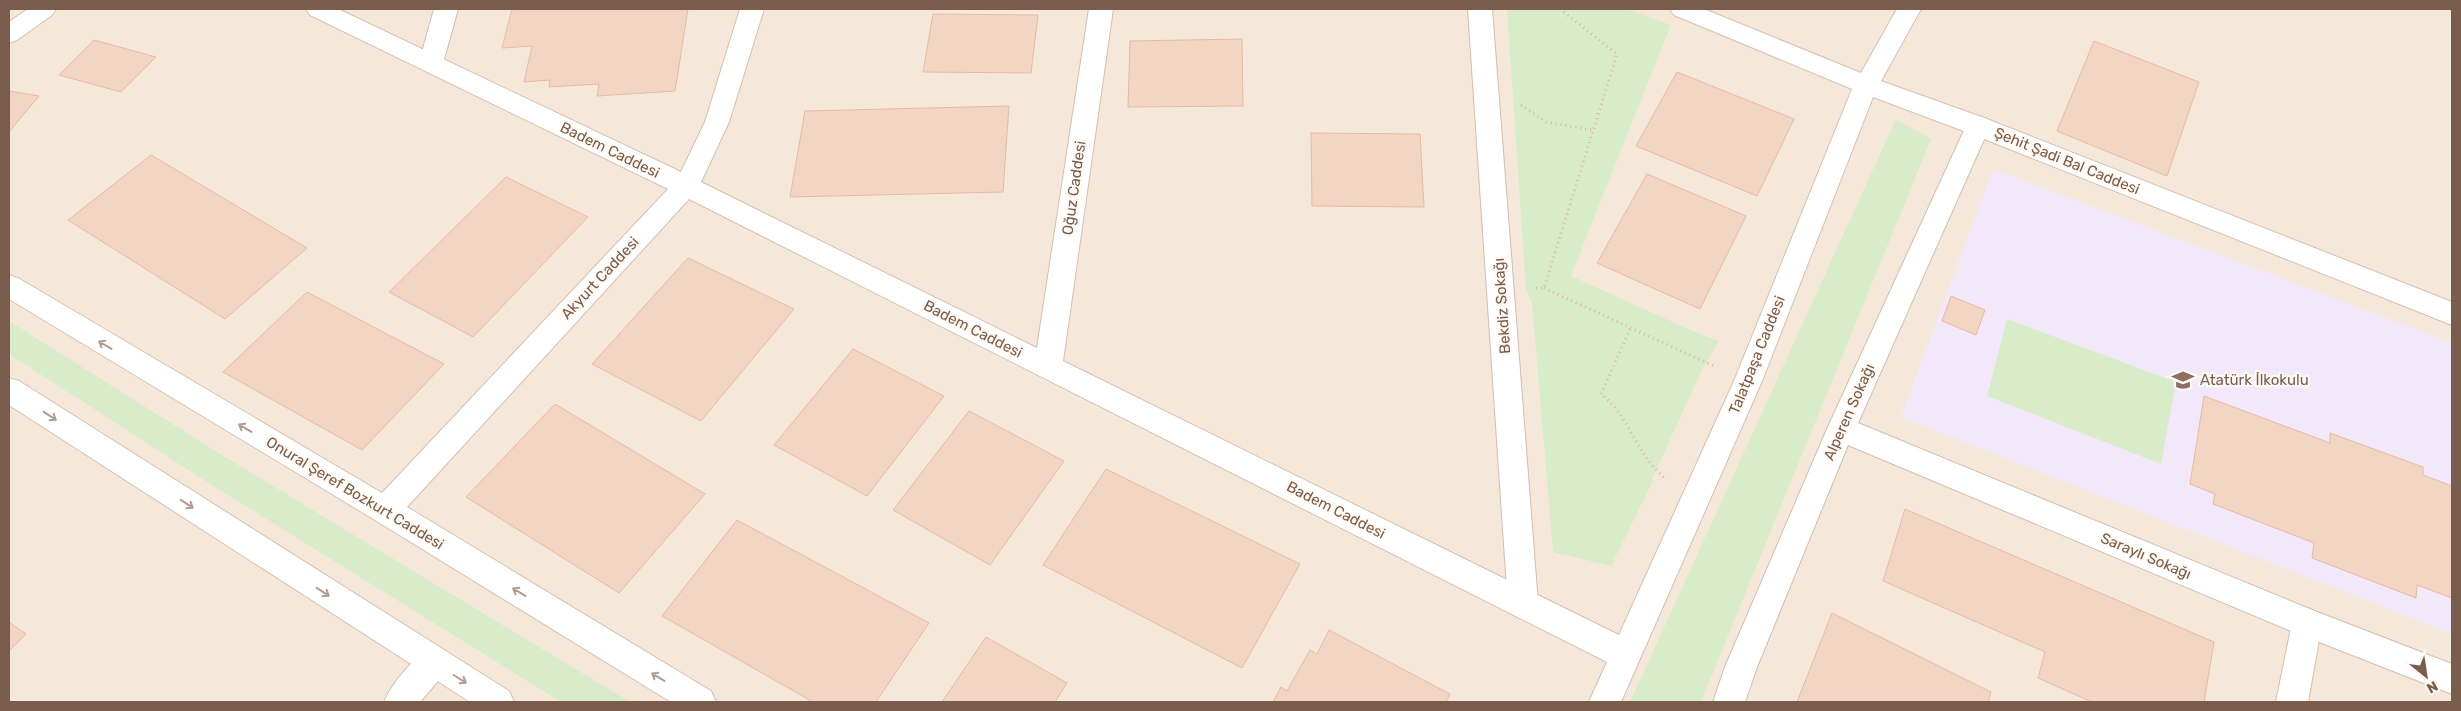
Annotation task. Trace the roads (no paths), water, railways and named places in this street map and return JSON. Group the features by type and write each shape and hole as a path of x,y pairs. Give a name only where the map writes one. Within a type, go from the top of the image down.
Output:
{"street":[{"path":"9,34 44,9"},
{"name":"Badem Caddesi","path":"318,9 686,186 1626,655"},
{"path":"431,63 446,9"},
{"name":"Akyurt Caddesi","path":"385,510 686,186 701,162 714,133 752,9"},
{"name":"Oğuz Caddesi","path":"1048,366 1101,9"},
{"name":"Bekdiz Sokağı","path":"1480,9 1523,604"},
{"name":"Şehit Şadi Bal Caddesi","path":"1682,9 1866,85 1978,126 2452,314"},
{"name":"Talatpaşa Caddesi","path":"1605,702 1748,381 1866,85 1909,9"},
{"name":"Alperen Sokağı","path":"1729,702 1741,667 1841,429 1978,126"},
{"name":"Onural Şeref Bozkurt Caddesi","path":"9,286 385,510 700,702"},
{"path":"9,390 498,702"},
{"name":"Saraylı Sokağı","path":"1841,429 2307,623 2452,679"},
{"path":"2292,702 2307,623"},
{"path":"400,702 434,662"}],"place":[{"name":"Atatürk İlkokulu","path":"2183,380"}]}
